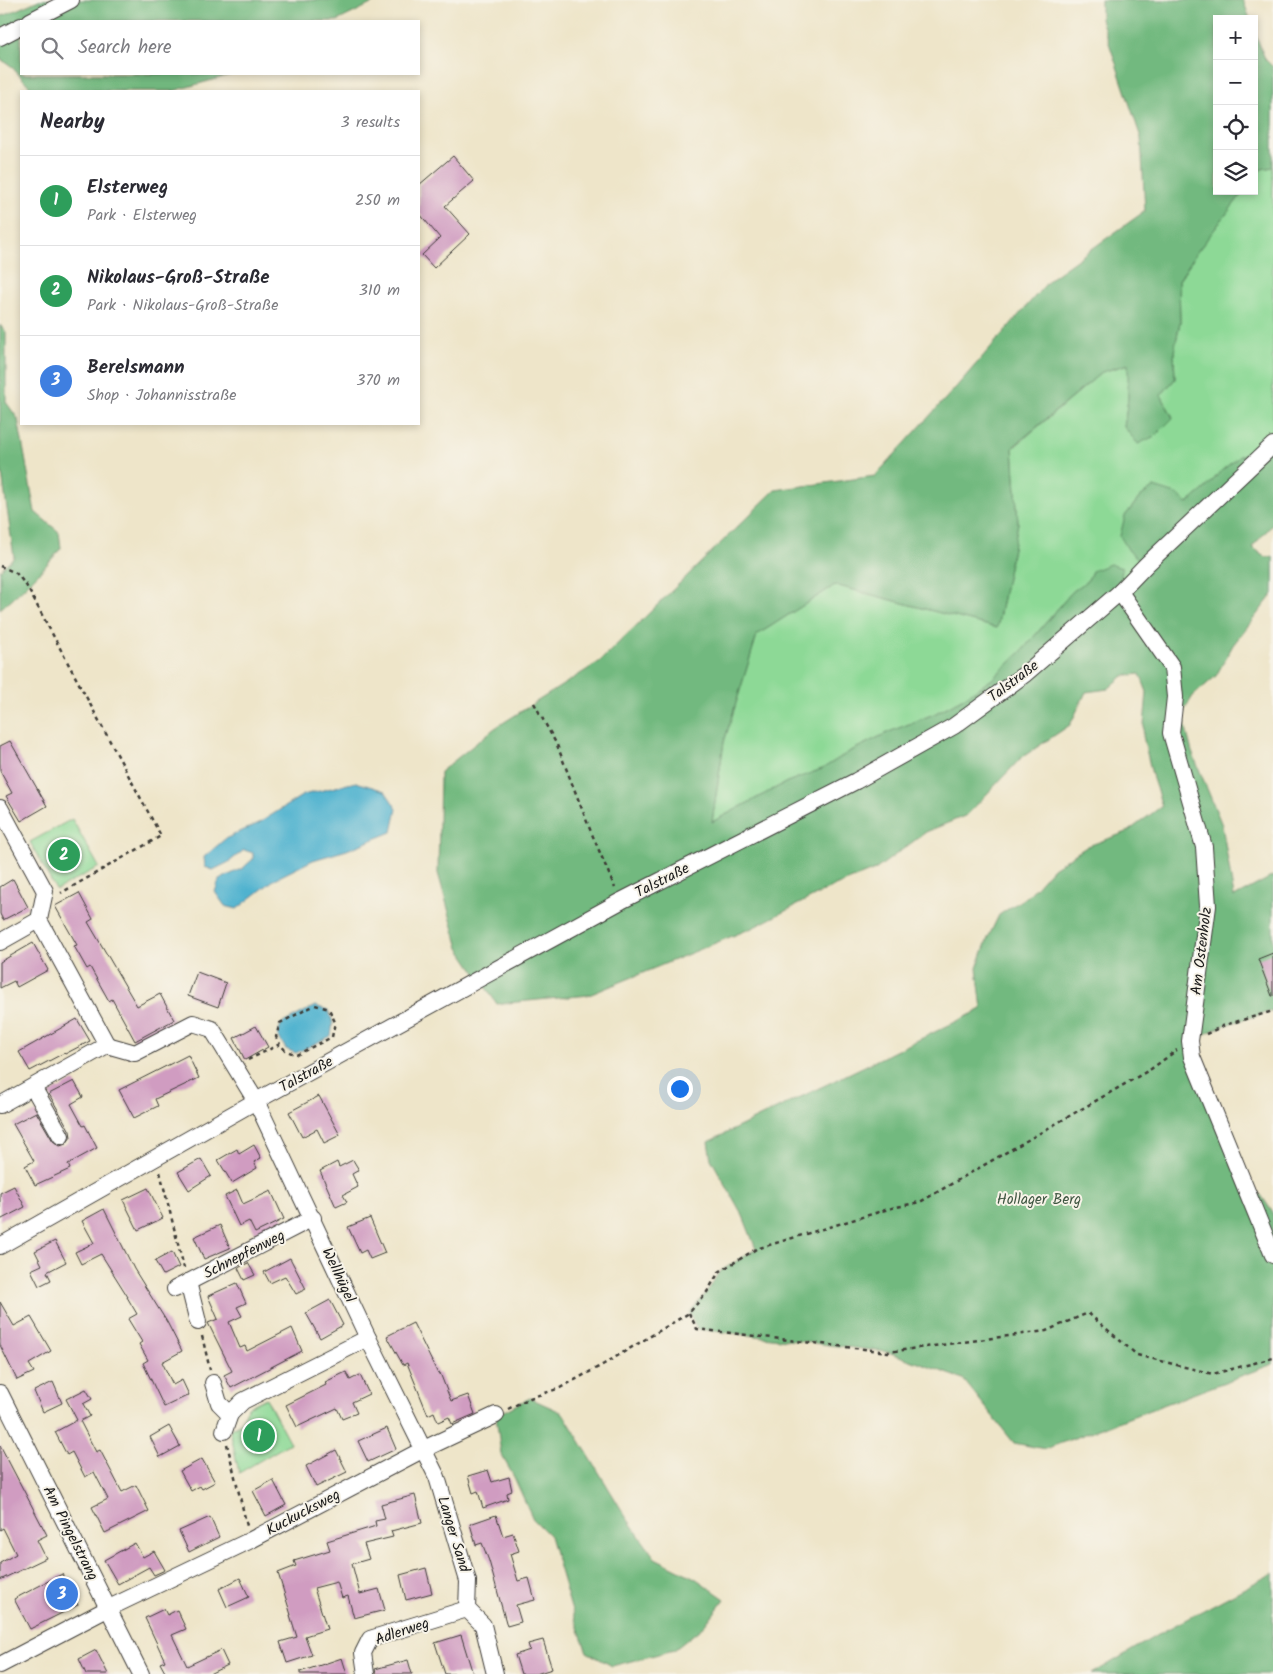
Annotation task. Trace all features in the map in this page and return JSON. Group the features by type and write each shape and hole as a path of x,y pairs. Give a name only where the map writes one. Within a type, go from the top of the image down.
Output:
{"street":[{"path":"32,20 71,0"},
{"path":"0,37 20,27"},
{"name":"Talstraße","path":"0,1246 256,1101 621,901 856,781 954,726 1024,674 1120,592 1273,445"},
{"name":"Am Ostenholz","path":"1120,592 1172,667 1175,697 1171,733 1204,847 1208,906 1190,1041 1192,1057 1273,1256"},
{"path":"0,808 45,891 41,912 107,1045 0,1105"},
{"path":"0,942 41,912"},
{"name":"Wellhügel","path":"107,1045 135,1053 193,1023 212,1029 256,1101 313,1218 368,1338 424,1449"},
{"path":"33,1087 61,1136"},
{"name":"Schnepfenweg","path":"181,1285 313,1218"},
{"path":"181,1285 198,1322"},
{"path":"224,1431 230,1414 243,1401 368,1338"},
{"path":"214,1384 219,1403 230,1414"},
{"name":"Am Pingelstrang","path":"0,1393 141,1674"},
{"name":"Kuckucksweg","path":"0,1665 109,1608 251,1540 424,1449 496,1415"},
{"name":"Langer Sand","path":"424,1449 437,1477 468,1581 467,1610"},
{"path":"467,1610 484,1625 495,1674"},
{"name":"Adlerweg","path":"366,1674 363,1653 370,1639 467,1610"}],"path":[{"path":"0,566 16,573 26,585 162,836 41,912"},
{"path":"534,703 556,744 588,827 621,901"},
{"path":"315,1005 329,1009 335,1022 332,1037 296,1055 285,1050 280,1044 276,1037 280,1023 315,1005"},
{"path":"496,1415 530,1398 569,1383 689,1313 719,1272 756,1249 892,1208 920,1202 1151,1069 1190,1041 1225,1025 1273,1011"},
{"path":"236,1066 280,1044"},
{"path":"153,1160 160,1172 181,1285"},
{"path":"689,1313 697,1329 888,1352 1046,1332 1088,1313 1137,1355 1213,1374 1273,1358"},
{"path":"198,1322 214,1384"},
{"path":"224,1431 251,1540"}],"green space":[{"path":"39,0 379,0 339,20 20,20 20,75 230,75 177,90 33,90 10,65 0,59 0,17"},
{"name":"Hollager Berg","path":"1101,0 1243,0 1249,15 1213,15 1213,195 1241,195 1197,252 1179,280 1180,322 1174,352 1175,379 1161,395 1173,418 1155,436 1138,444 1124,427 1128,398 1128,364 1102,372 1013,447 1018,523 997,628 835,585 757,635 724,742 712,822 787,782 822,769 849,752 889,732 934,714 991,680 1021,652 1072,592 1088,580 1092,571 1110,564 1122,568 1120,591 1146,565 1129,551 1120,536 1125,516 1140,497 1154,487 1179,495 1187,504 1208,486 1221,471 1241,455 1273,444 1273,524 1252,547 1266,557 1273,557 1273,594 1233,645 1216,676 1193,696 1182,714 1192,752 1222,825 1234,897 1273,876 1273,1011 1225,1025 1190,1041 1243,1181 1261,1195 1273,1213 1273,1364 1045,1449 1014,1443 963,1379 888,1352 697,1329 689,1313 707,1292 719,1272 756,1249 743,1216 711,1159 708,1142 982,1009 977,968 999,915 1029,895 1053,868 1088,846 1127,832 1162,806 1153,779 1143,736 1147,692 1140,674 1123,676 1108,689 1086,692 1070,725 1021,758 967,815 926,832 875,870 830,888 752,928 589,995 497,1004 459,948 438,873 440,772 495,728 599,662 775,490 875,476 1051,278 1145,211 1141,138 1101,19"},
{"path":"1258,41 1265,59 1273,67 1273,167 1261,169 1258,173"},
{"path":"1273,167 1273,444 1221,471 1208,486 1186,505 1154,487 1140,497 1125,516 1146,565 1120,592 1092,571 1088,580 1072,592 1021,652 991,680 934,714 889,732 849,752 822,769 787,782 712,822 724,742 757,635 835,585 997,628 1018,523 1013,448 1102,372 1129,364 1128,398 1124,427 1173,417 1161,395 1175,379 1174,352 1180,322 1179,280 1197,252 1241,195 1258,195 1258,173 1261,169"},
{"path":"0,325 6,332 6,402 18,419 35,512 59,532 61,548 32,580 0,609 0,570 14,557 0,460"},
{"path":"72,819 99,867 56,890 30,842"},
{"path":"266,1398 290,1443 239,1473 230,1430 241,1423 248,1407"},
{"path":"530,1398 563,1413 626,1517 655,1558 695,1578 725,1599 704,1626 674,1650 612,1666 587,1652 571,1608 550,1536 533,1519 514,1477 501,1454 496,1415"},
{"path":"1273,1573 1273,1674 1092,1674 1164,1631"}],"water":[{"path":"356,782 385,791 397,809 392,832 347,850 313,860 275,879 237,909 225,906 215,892 219,880 243,868 253,859 253,853 244,850 229,862 213,870 205,867 204,857 225,839 259,823 303,795"},
{"path":"315,1006 328,1010 333,1022 331,1036 296,1053 286,1049 278,1036 281,1024"}],"building":[{"path":"453,156 474,181 445,206 470,234 434,268 422,255 440,238 420,214 420,184"},
{"path":"10,741 47,806 21,821 6,796 12,793 0,771 0,746"},
{"path":"13,879 28,907 3,920 0,914 0,887"},
{"path":"79,893 93,919 88,922 137,1006 160,994 174,1020 135,1041 112,999 109,1001 90,967 87,969 74,946 77,945 55,906"},
{"path":"33,943 48,970 17,987 14,981 0,988 0,962"},
{"path":"1273,953 1273,996 1272,996 1258,959"},
{"path":"197,972 226,983 218,1007 188,996"},
{"path":"77,1019 90,1041 30,1071 19,1052"},
{"path":"256,1026 268,1047 245,1060 234,1038"},
{"path":"188,1055 199,1078 155,1099 158,1106 134,1118 119,1090"},
{"path":"74,1081 83,1097 71,1104 97,1148 68,1164 70,1169 35,1185 25,1166 34,1161 13,1124 36,1112 53,1141 60,1146 66,1144 71,1137 70,1131 49,1094"},
{"path":"319,1096 340,1135 324,1143 317,1129 302,1137 289,1112"},
{"path":"254,1145 261,1158 254,1162 257,1168 232,1183 218,1160 237,1149 239,1154"},
{"path":"201,1159 211,1176 189,1190 178,1172"},
{"path":"353,1160 359,1170 352,1174 358,1187 343,1195 347,1202 336,1207 320,1171 337,1162 339,1167"},
{"path":"14,1186 25,1207 0,1220 0,1193"},
{"path":"148,1188 163,1218 138,1230 123,1200"},
{"path":"237,1190 243,1204 271,1191 284,1219 255,1233 249,1221 239,1226 225,1196"},
{"path":"104,1209 134,1269 167,1322 182,1351 162,1362 173,1385 182,1380 189,1395 164,1407 143,1363 148,1360 139,1344 142,1342 128,1319 137,1314 128,1297 101,1254 81,1264 75,1252 94,1243 82,1221"},
{"path":"370,1218 385,1253 370,1259 366,1250 360,1253 348,1227"},
{"path":"220,1225 230,1248 204,1259 194,1237"},
{"path":"55,1241 66,1262 47,1272 51,1280 39,1286 31,1270 42,1265 35,1251"},
{"path":"172,1252 179,1267 163,1275 155,1261"},
{"path":"290,1258 306,1289 296,1294 285,1276 270,1283 264,1272"},
{"path":"248,1263 255,1275 244,1280 238,1268"},
{"path":"237,1283 246,1303 237,1307 242,1316 229,1322 240,1348 245,1346 247,1351 292,1328 302,1351 231,1388 224,1375 232,1371 208,1323 218,1319 208,1296"},
{"path":"330,1300 343,1325 320,1338 306,1313"},
{"path":"0,1302 14,1326 31,1317 51,1351 29,1364 34,1372 17,1380 0,1345"},
{"path":"413,1323 438,1374 440,1373 451,1401 468,1395 475,1414 452,1424 449,1417 438,1422 434,1412 428,1415 407,1363 403,1365 387,1336"},
{"path":"346,1372 350,1380 360,1375 369,1394 352,1402 357,1413 342,1419 337,1408 297,1427 286,1405 326,1385 325,1382"},
{"path":"53,1382 62,1403 43,1412 34,1391"},
{"path":"86,1389 92,1399 83,1404 90,1416 80,1421 96,1452 100,1450 122,1492 136,1485 149,1511 105,1533 92,1507 108,1499 94,1472 85,1477 72,1452 67,1455 55,1432 77,1420 66,1399"},
{"path":"169,1426 180,1446 160,1457 150,1437"},
{"path":"387,1428 396,1449 368,1462 358,1441"},
{"path":"0,1445 47,1535 37,1540 46,1558 0,1580 0,1563 16,1554 3,1528 0,1530"},
{"path":"336,1450 347,1472 316,1487 306,1466"},
{"path":"202,1459 215,1482 202,1489 200,1486 191,1491 180,1471"},
{"path":"488,1470 492,1482 509,1477 512,1491 507,1493 508,1499 483,1508 478,1491 473,1493 468,1476"},
{"path":"273,1480 286,1505 266,1516 253,1491"},
{"path":"415,1495 422,1523 391,1531 393,1537 364,1544 369,1559 352,1564 360,1594 379,1589 385,1610 354,1618 348,1596 342,1598 337,1582 314,1588 327,1629 305,1636 312,1655 287,1663 280,1642 297,1637 278,1573 296,1566 294,1561 330,1550 327,1541 376,1526 375,1521 385,1519 381,1504"},
{"path":"496,1515 503,1536 513,1533 519,1551 510,1554 518,1581 529,1578 535,1600 516,1605 521,1622 507,1626 489,1561 482,1543 476,1545 470,1524"},
{"path":"210,1517 219,1537 189,1552 179,1531"},
{"path":"135,1543 143,1557 154,1551 165,1570 154,1575 149,1567 118,1584 104,1560"},
{"path":"426,1568 432,1593 406,1600 400,1575"},
{"path":"62,1574 78,1605 30,1629 14,1599"},
{"path":"240,1578 249,1597 227,1607 219,1589"},
{"path":"164,1609 167,1615 177,1610 186,1629 172,1635 187,1666 221,1650 228,1665 209,1674 166,1674 160,1663 165,1661 145,1618"},
{"path":"461,1635 473,1674 445,1674 435,1643"},
{"path":"543,1640 552,1669 536,1674 521,1674 515,1655 530,1650 528,1644"},
{"path":"96,1650 108,1674 86,1674 79,1659"},
{"path":"342,1658 347,1674 300,1674 300,1672"},
{"path":"408,1660 412,1674 376,1674 375,1669"}],"place":[{"name":"Nikolaus-Groß-Straße","path":"64,855"},
{"name":"Elsterweg","path":"259,1436"},
{"name":"Berelsmann","path":"62,1594"}]}
